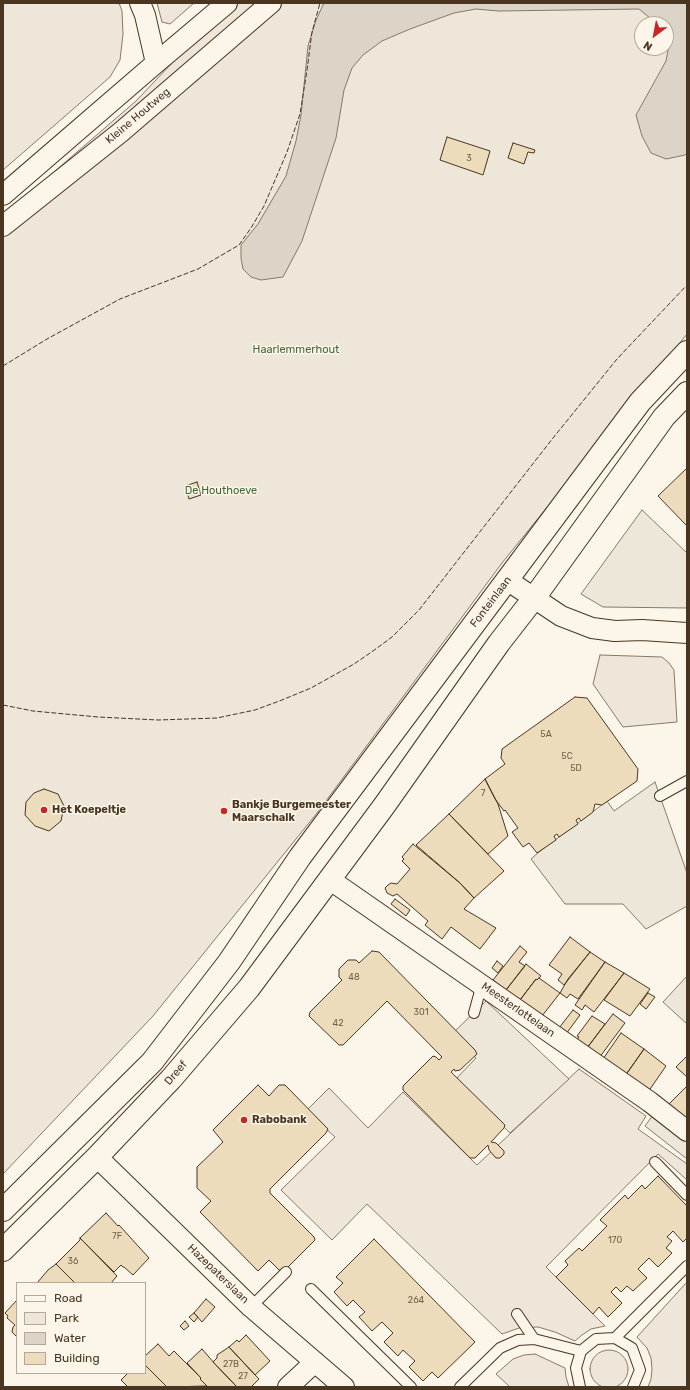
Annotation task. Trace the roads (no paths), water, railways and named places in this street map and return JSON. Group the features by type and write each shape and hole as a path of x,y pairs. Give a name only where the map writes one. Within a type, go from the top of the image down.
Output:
{"main road":[{"name":"Fonteinlaan","path":"3,1210 152,1062 229,962 300,857 640,402 687,352"},
{"path":"329,879 384,806 499,642 534,598 664,417 687,393"},
{"name":"Dreef","path":"3,1250 97,1157 171,1079 249,988 329,879"}],"street":[{"path":"140,3 145,15 156,63"},
{"path":"3,194 227,3"},
{"name":"Kleine Houtweg","path":"3,226 121,132 271,3"},
{"path":"507,580 561,616 592,628 615,631 642,630 687,633"},
{"name":"Meesterlottelaan","path":"329,879 638,1094 687,1131"},
{"name":"Hazepaterslaan","path":"97,1157 252,1307 344,1387"},
{"path":"288,1387 315,1362"}],"lane":[{"path":"660,796 687,781"},
{"path":"474,1013 483,986"},
{"path":"655,1162 687,1195"},
{"path":"615,1338 687,1266"},
{"path":"252,1307 286,1272"},
{"path":"311,1289 411,1387"},
{"path":"517,1314 534,1339"},
{"path":"580,1387 576,1368 581,1351 596,1340 615,1338 632,1348 640,1370 633,1387"},
{"path":"460,1387 500,1348 518,1340 534,1339 581,1351"}],"water":[{"path":"324,3 687,3 687,153 685,155 666,159 651,153 642,136 636,115 666,61 667,56 674,56 674,16 647,16 639,9 498,11 476,9 454,13 382,41 363,55 352,68 344,90 336,138 302,241 283,277 261,280 251,277 243,269 241,245 258,224 286,176 296,141 301,115 308,46 316,20"}],"place":[{"name":"Het Koepeltje","path":"44,810"},
{"name":"Bankje Burgemeester Maarschalk","path":"224,811"},
{"name":"Rabobank","path":"244,1120"}],"park label":[{"name":"Haarlemmerhout","path":"296,350"},
{"name":"De Houthoeve","path":"221,491"}]}
